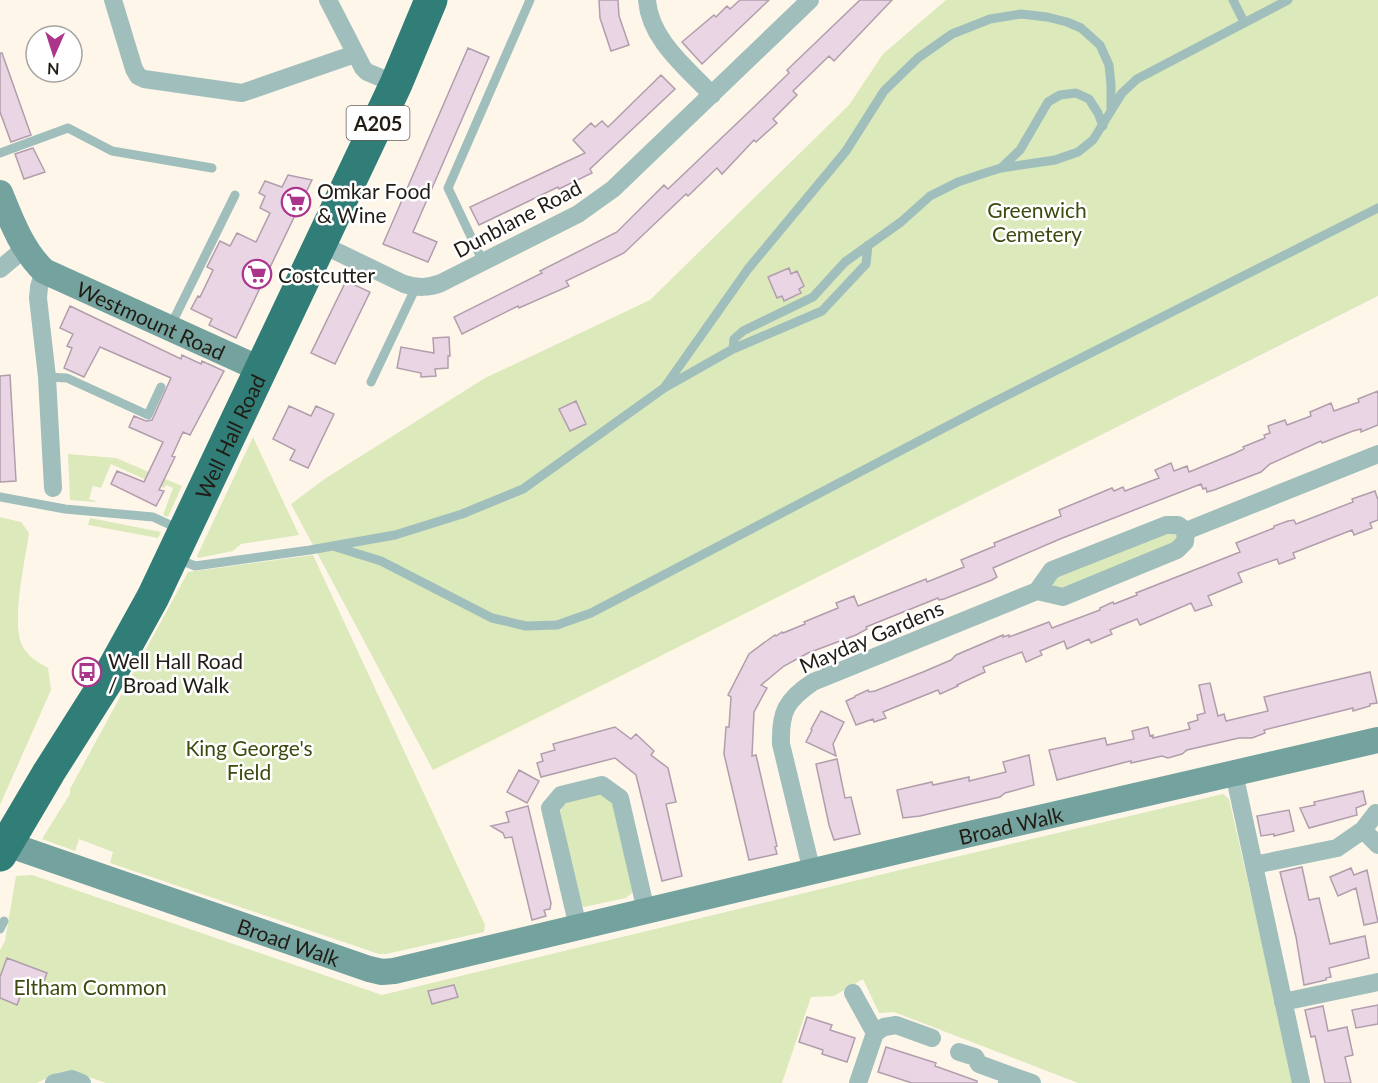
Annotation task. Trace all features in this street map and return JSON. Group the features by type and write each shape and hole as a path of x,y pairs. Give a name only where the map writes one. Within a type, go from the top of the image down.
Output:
{"highway":[{"name":"Well Hall Road","path":"3,850 106,682 179,544 396,84 431,0"}],"street":[{"path":"113,0 134,69 144,80 243,93 355,54"},
{"path":"328,0 355,54 367,72 396,84"},
{"path":"646,0 653,25 667,47 712,95"},
{"name":"Dunblane Road","path":"416,287 429,287 441,283 596,203 810,0"},
{"name":"Westmount Road","path":"0,193 25,248 34,262 44,271 260,369"},
{"path":"321,244 416,287"},
{"path":"0,269 25,248"},
{"path":"44,271 38,298 47,377 53,488"},
{"name":"Mayday Gardens","path":"812,872 781,744 780,725 785,709 795,694 813,682 1037,591 1052,570 1166,525 1178,525 1186,531 1378,454"},
{"path":"1037,591 1063,597 1178,550 1185,542 1186,531"},
{"name":"Broad Walk","path":"3,850 382,972 1378,740"},
{"path":"1234,773 1301,1083"},
{"path":"578,927 550,808 561,795 602,785 620,798 646,911"},
{"path":"1254,865 1337,848 1363,830 1376,813"},
{"path":"1363,830 1378,845"},
{"path":"1283,1002 1378,982"},
{"path":"853,993 875,1033"},
{"path":"858,1083 875,1033 884,1027 896,1025 932,1038"},
{"path":"959,1052 975,1057 979,1064 1008,1079 1032,1083"},
{"path":"54,1083 72,1079 82,1083"}],"lane":[{"path":"483,262 448,188 530,0"},
{"path":"1233,0 1245,22"},
{"path":"733,349 735,339 742,331 813,297 845,262 901,222 930,196 958,182 1001,168 1055,160 1078,152 1094,140 1122,93 1137,79 1288,0"},
{"path":"664,388 748,269 846,151 885,92 918,58 952,34 990,19 1022,14 1047,17 1081,28 1100,45 1106,56 1111,85 1111,111"},
{"path":"1001,168 1020,150 1048,102 1060,94 1076,93 1089,99 1103,126"},
{"path":"0,153 68,128 112,151 212,168"},
{"path":"170,328 235,195"},
{"path":"333,546 381,561 492,618 526,626 557,625 591,613 982,408 1378,208"},
{"path":"0,497 65,509 153,517 179,544 195,566 395,535 462,514 523,489 664,388 733,349 822,311 866,264 868,246"},
{"path":"371,382 416,287"},
{"path":"47,377 67,378 148,415 161,387"}],"green space":[{"name":"Greenwich Cemetery","path":"946,0 1378,0 1378,296 433,770 291,504 326,478 485,378 650,300 849,105 883,54"},
{"path":"253,437 299,535 241,544 233,551 198,558 197,556"},
{"path":"68,454 116,458 182,486 168,517 163,515 173,488 166,485 164,488 111,464 101,488 93,486 89,499 95,502 70,500"},
{"path":"0,517 21,522 29,533 20,589 19,632 26,652 48,668 51,690 0,805"},
{"path":"90,518 161,532 158,538 88,525"},
{"path":"1170,530 1177,535 1176,543 1063,590 1053,585 1053,577"},
{"name":"King George's Field","path":"313,555 485,925 484,932 379,954 110,863 113,852 79,839 75,851 42,839 70,794 70,789 188,572"},
{"path":"595,792 612,801 633,892 626,898 584,907 579,904 560,811 567,799"},
{"name":"Eltham Common","path":"1223,794 1229,799 1294,1083 1078,1083 894,1012 879,1013 863,979 834,996 811,997 782,1083 106,1083 72,1071 59,1072 37,1083 0,1083 0,950 5,941 16,876 32,875 382,995"}],"building":[{"path":"599,0 618,0 619,16 629,45 611,51 600,18"},
{"path":"740,0 769,0 702,64 682,42 714,15 716,17 727,6 730,9"},
{"path":"860,0 892,0 834,61 829,56 793,91 797,95 773,119 777,123 756,142 754,140 722,174 717,168 624,253 566,281 569,286 519,308 518,306 462,334 454,317 617,232 664,185 668,189 754,107 789,73 787,70"},
{"path":"468,48 489,57 413,232 437,242 428,262 383,244"},
{"path":"0,53 2,53 31,135 11,142 0,112"},
{"path":"661,75 675,89 590,169 592,173 479,225 470,207 585,153 573,140 591,123 595,127 602,121 608,127"},
{"path":"33,148 45,172 24,179 15,154"},
{"path":"288,175 312,180 236,338 209,325 212,319 191,309 198,296 200,297 213,270 207,267 220,241 230,246 237,233 256,242 270,213 260,208 265,196 259,193 265,181 282,187"},
{"path":"789,268 791,274 797,271 804,286 799,289 801,293 784,301 782,296 777,298 768,277"},
{"path":"346,281 370,292 335,364 311,353"},
{"path":"70,306 181,359 182,355 224,371 190,435 183,432 172,456 175,457 159,490 164,491 156,506 111,484 117,471 144,482 163,442 129,427 134,416 146,421 152,420 171,378 100,347 84,377 64,368 72,348 67,346 73,334 60,328"},
{"path":"449,337 448,368 435,369 436,376 421,377 421,373 397,368 401,347 434,353 433,338"},
{"path":"10,375 16,481 0,482 0,376"},
{"path":"1378,391 1378,425 1361,432 1361,429 1353,431 1322,443 1321,441 1270,464 1261,472 1214,490 1207,492 1201,484 1060,539 993,568 997,577 992,580 944,599 939,600 938,598 866,627 867,629 856,635 808,653 784,666 761,685 767,688 754,712 752,756 756,755 777,854 749,860 724,754 726,727 729,727 731,697 728,695 749,654 765,642 775,635 838,608 836,603 854,596 858,606 926,579 927,582 964,567 961,560 995,546 994,543 1061,516 1059,510 1112,488 1114,491 1123,487 1125,491 1159,478 1155,470 1171,463 1174,471 1187,466 1189,472 1265,438 1264,435 1270,433 1268,426 1285,420 1287,425 1311,416 1310,412 1331,403 1334,411 1359,402 1358,399"},
{"path":"576,401 586,424 570,431 559,409"},
{"path":"289,406 311,416 316,406 334,414 308,468 290,460 295,450 273,439"},
{"path":"1375,491 1378,500 1378,520 1370,523 1372,528 1354,535 1352,530 1293,553 1295,558 1279,564 1277,559 1238,573 1242,582 1208,596 1212,605 1195,611 1191,603 1140,625 1137,619 1110,630 1112,634 1091,643 1089,639 1067,649 1064,641 1040,651 1042,655 1026,662 1022,652 983,667 985,672 940,694 938,690 883,712 886,718 874,722 873,719 856,725 846,701 868,690 869,692 875,691 923,672 1003,635 1003,637 1009,635 1009,637 1049,622 1052,628 1100,610 1113,602 1114,604 1137,595 1136,593 1240,552 1236,543 1274,528 1274,526 1294,520 1296,524"},
{"path":"1370,672 1377,703 1370,704 1370,706 1353,711 1353,708 1264,730 1265,733 1252,738 1239,738 1187,750 1168,758 1162,756 1131,763 1131,761 1057,780 1049,750 1105,738 1107,745 1134,739 1132,731 1148,727 1150,736 1153,735 1153,738 1190,729 1188,723 1198,720 1197,715 1205,713 1199,685 1210,683 1218,716 1224,714 1226,721 1268,711 1264,697"},
{"path":"821,711 844,722 833,744 836,756 806,742"},
{"path":"615,727 631,739 636,734 654,751 651,755 668,768 676,802 666,804 682,876 662,881 636,775 615,758 541,777 537,763 543,761 541,754 555,750 553,744"},
{"path":"1029,755 1034,785 1005,793 1000,797 903,818 897,790 969,777 969,781 1006,772 1003,762"},
{"path":"837,759 845,798 851,797 860,834 834,840 816,764"},
{"path":"519,770 539,781 527,803 507,792"},
{"path":"1363,791 1366,804 1356,808 1357,815 1309,828 1300,808 1315,805 1314,802"},
{"path":"528,806 551,903 550,909 544,910 546,916 532,920 512,837 505,838 503,833 491,826 509,822 506,812"},
{"path":"1289,810 1294,831 1274,836 1274,834 1261,836 1257,816"},
{"path":"1302,867 1309,900 1319,898 1330,944 1365,936 1369,958 1329,968 1331,977 1304,985 1296,937 1280,872"},
{"path":"1351,868 1354,875 1367,870 1378,922 1364,925 1356,888 1338,896 1330,877"},
{"path":"7,958 47,973 40,992 24,986 17,1005 0,998 0,977"},
{"path":"454,985 458,997 432,1004 428,991"},
{"path":"1378,1005 1378,1024 1356,1028 1352,1010"},
{"path":"1323,1006 1328,1031 1347,1027 1353,1055 1345,1057 1351,1083 1325,1083 1315,1036 1311,1037 1305,1010"},
{"path":"807,1017 832,1025 830,1030 855,1038 847,1062 822,1054 823,1050 799,1042"},
{"path":"886,1047 936,1063 935,1066 977,1081 977,1083 912,1083 878,1072"}],"place":[{"name":"Omkar Food & Wine","path":"296,202"},
{"name":"Costcutter","path":"257,274"},
{"name":"Well Hall Road / Broad Walk","path":"87,672"}]}
